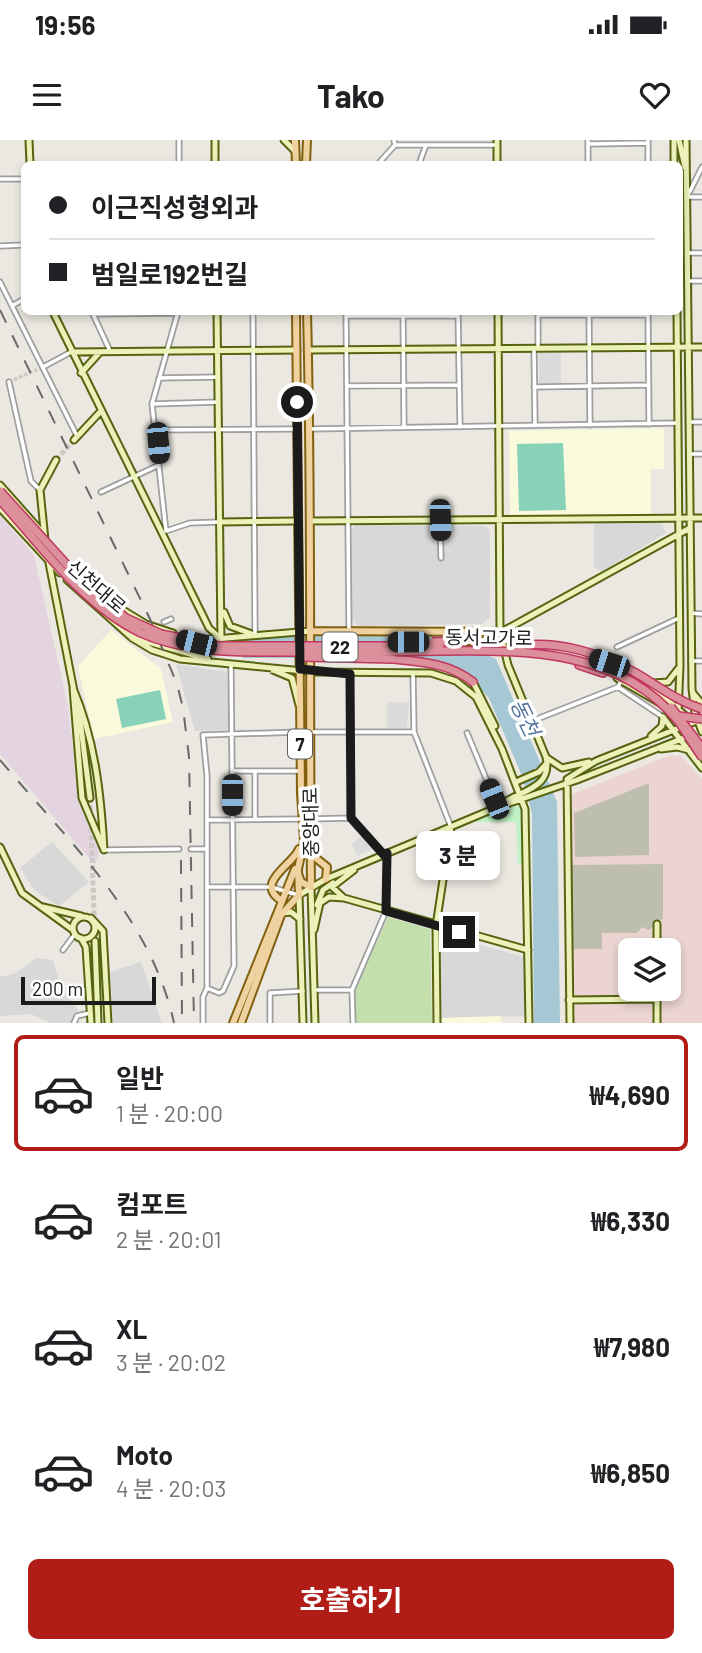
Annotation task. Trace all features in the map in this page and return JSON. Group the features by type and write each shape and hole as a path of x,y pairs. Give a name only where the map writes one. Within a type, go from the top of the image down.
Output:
{"highway":[{"name":"동서고가로","path":"0,491 102,601 143,627 196,643 260,647 517,646 575,653 607,665 663,700 682,718 702,748"},
{"name":"동서고가로","path":"0,500 89,597 128,626 162,641 195,649 272,652 517,650 573,657 605,669 659,703 678,722 702,757"},
{"path":"196,643 459,641"},
{"path":"517,646 534,643 576,649 611,660 674,698 702,707"},
{"path":"272,652 291,657 425,662 452,668 473,682"},
{"path":"404,652 426,656 516,655 572,662 603,673 664,711 699,720"}],"main road":[{"path":"29,140 30,161"},
{"path":"215,140 215,161"},
{"path":"284,140 295,151"},
{"path":"295,140 296,161"},
{"path":"306,161 310,140"},
{"path":"674,140 674,161"},
{"path":"679,140 682,161"},
{"path":"518,781 546,765 568,768 596,761 699,720 692,689 691,661 686,140"},
{"path":"497,142 497,161"},
{"path":"683,164 687,170"},
{"path":"54,315 133,477 164,532 209,628 221,639"},
{"path":"217,315 221,639 231,664"},
{"name":"중앙대로","path":"296,315 300,771 310,852 311,887 301,882 298,869"},
{"name":"중앙대로","path":"299,895 298,869 306,819 311,631 307,315"},
{"path":"310,906 314,893 327,882 359,865 522,796 538,786 546,765 500,632 498,315"},
{"path":"677,315 680,618 677,728"},
{"path":"308,350 702,347"},
{"path":"71,352 297,350"},
{"path":"81,373 100,351"},
{"path":"76,438 100,411"},
{"path":"56,460 40,490 43,534 73,688 90,798"},
{"name":"신천대로","path":"0,485 97,591 146,624 180,636 204,640 311,631 500,632 531,645 575,651 609,663 643,681 699,720 702,732"},
{"name":"신천대로","path":"0,508 87,602 124,630 169,649 231,664 350,674 413,673 445,676 468,688 476,697 502,749"},
{"path":"311,521 702,518"},
{"path":"220,522 298,522"},
{"path":"459,641 485,641 690,528"},
{"path":"221,599 230,626 255,634"},
{"name":"신천대로","path":"485,641 515,653 573,660 653,702 677,706"},
{"path":"260,666 292,678 299,706"},
{"path":"643,681 668,682 680,666"},
{"path":"473,682 490,713 502,749 518,781 526,816 529,1023"},
{"path":"73,688 87,720 101,803 104,850"},
{"path":"73,688 74,728 87,815 104,850"},
{"path":"692,689 702,707"},
{"path":"641,744 659,731 663,717 677,728 702,768"},
{"path":"522,796 555,788 702,732"},
{"path":"648,751 677,747 690,750"},
{"path":"570,1023 566,784 571,774 596,761"},
{"path":"87,815 99,814 101,803"},
{"path":"437,1023 436,926 451,827"},
{"path":"233,1023 279,900 288,890 303,830"},
{"path":"0,847 22,893 33,904 74,932 86,947 91,1023"},
{"path":"310,852 327,867 327,882 319,897 312,936"},
{"path":"279,900 271,887 279,870 298,854"},
{"path":"359,865 338,880 332,890 344,898 386,911 528,950"},
{"path":"241,1023 282,913 311,887 338,880"},
{"path":"311,887 314,1023"},
{"path":"299,895 303,1023"},
{"path":"316,911 324,899 344,898"},
{"path":"33,904 90,918 103,931 107,1023"},
{"path":"282,913 295,913 302,925"},
{"path":"74,932 76,919 83,916"},
{"path":"81,939 94,934 96,927 90,918"},
{"path":"657,924 657,938"},
{"path":"95,941 99,1021"},
{"path":"569,1000 618,999"},
{"path":"657,1001 657,1023"}],"street":[{"path":"179,140 180,161"},
{"path":"380,161 395,142 426,145 497,142"},
{"path":"589,161 589,142 648,142 648,161"},
{"path":"420,161 426,145"},
{"path":"702,167 687,197 702,197"},
{"path":"0,179 21,179"},
{"path":"0,246 21,245"},
{"path":"688,253 702,253"},
{"path":"688,281 702,281"},
{"path":"0,282 76,438"},
{"path":"12,306 21,301"},
{"path":"93,315 110,351"},
{"path":"177,315 152,404 160,465 164,532 190,523 220,522"},
{"path":"253,315 255,634"},
{"path":"346,315 349,631"},
{"path":"403,315 404,427"},
{"path":"458,315 460,426"},
{"path":"535,425 538,315"},
{"path":"589,315 590,425"},
{"path":"648,315 649,424"},
{"path":"43,367 71,352"},
{"path":"159,378 218,377"},
{"path":"9,382 31,481 40,490"},
{"path":"534,387 649,385"},
{"path":"346,386 459,386"},
{"path":"152,404 218,402"},
{"path":"689,422 702,422"},
{"path":"309,429 678,423"},
{"path":"156,430 298,429"},
{"path":"690,454 702,454"},
{"path":"101,492 160,465"},
{"path":"440,520 441,558"},
{"path":"691,613 702,614"},
{"path":"618,647 680,618"},
{"path":"164,622 171,619"},
{"path":"691,661 702,661"},
{"path":"208,988 211,992 223,991 234,966 231,664"},
{"path":"413,673 414,732 451,827"},
{"path":"350,674 351,818 386,854 386,911 352,990 353,1023"},
{"path":"532,721 620,684 663,717"},
{"path":"203,1023 203,997 208,988 207,820 203,735 300,732"},
{"path":"309,732 414,732"},
{"path":"467,733 498,807"},
{"name":"중앙대로","path":"232,771 300,771"},
{"path":"255,771 255,820"},
{"path":"207,820 351,818"},
{"path":"104,850 179,849"},
{"path":"191,849 207,849"},
{"path":"207,887 271,887 299,895"},
{"path":"63,950 74,932"},
{"path":"314,990 352,990"},
{"path":"270,1023 270,993 303,991"},
{"path":"74,1023 77,1016 90,1013"}],"shaded area":[{"path":"539,353 561,353 561,383 539,383"},
{"path":"664,428 664,469 651,469 651,515 510,517 509,431"},
{"path":"0,515 34,555 68,706 79,802 100,851 95,865 0,754"},
{"path":"594,522 661,522 666,533 602,571 594,568"},
{"path":"356,525 486,526 490,531 490,617 482,624 358,626 352,619 352,530"},
{"path":"111,630 161,669 173,722 94,739 78,666"},
{"path":"176,664 227,672 230,730 195,731"},
{"path":"387,702 409,702 407,728 387,728"},
{"path":"670,755 681,756 702,779 702,1023 573,1023 570,795"},
{"path":"649,783 649,855 575,857 574,813"},
{"path":"362,834 375,848 357,856 352,844"},
{"path":"52,842 89,882 59,906 35,891 20,868"},
{"path":"663,864 663,918 649,930 642,927 637,933 602,933 602,949 572,949 572,865"},
{"path":"443,935 525,957 525,1016 441,1018 440,938"},
{"path":"36,958 53,960 61,988 78,1010 73,1023 50,1023 31,1014 0,1016 0,977 16,973"},
{"path":"141,962 162,1023 113,1023 110,972"},
{"path":"501,1016 501,1023 441,1023 441,1018"}],"green space":[{"path":"563,443 566,510 519,511 517,444"},
{"path":"160,690 166,719 122,728 116,699"},
{"path":"518,805 522,811 524,864 518,864 516,822 471,822"},
{"path":"388,917 430,929 432,1023 355,1023 355,989"}],"water":[{"path":"243,636 445,636 496,659 557,802 560,1023 534,1023 532,813 522,776 489,698 465,673 436,661 396,658 243,658"}],"tunnel":[{"path":"9,382 43,367"},
{"path":"56,460 74,440"},
{"path":"90,798 95,941"}],"railway":[{"path":"0,310 150,619 177,684 189,757 194,1023"},
{"path":"0,760 79,851 127,915 147,949 163,985 174,1023"},
{"path":"181,860 182,1023"}],"route":[{"path":"297,402 300,669 350,674 351,818 384,855 387,853 386,911 459,932"}],"water label":[{"name":"동천","path":"526,717"}]}
